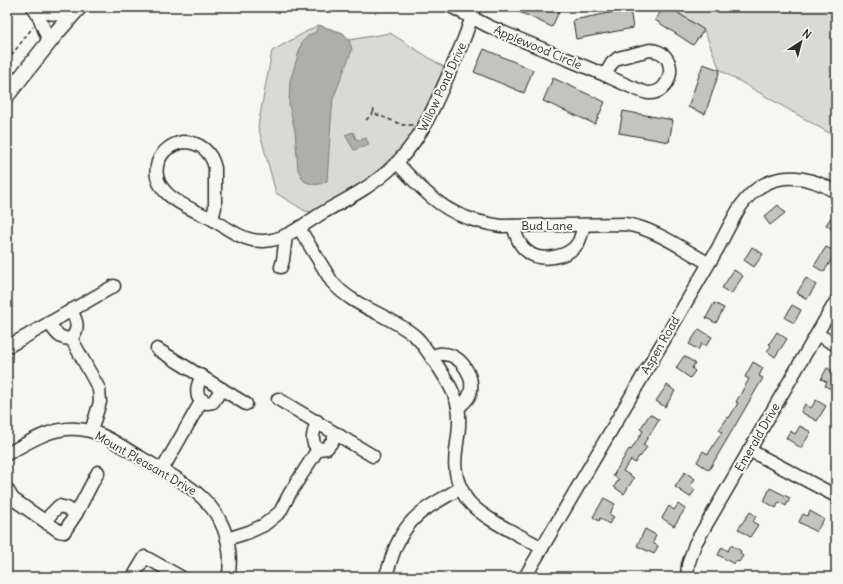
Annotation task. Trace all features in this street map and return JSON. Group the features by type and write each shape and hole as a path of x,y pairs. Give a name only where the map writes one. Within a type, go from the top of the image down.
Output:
{"main road":[{"path":"7,95 30,64 75,11"},
{"path":"7,80 30,64"}],"street":[{"path":"33,7 39,13 49,42"},
{"name":"Applewood Circle","path":"452,7 473,13 605,75 647,93 657,92 661,89 666,84 671,72 669,62 663,55 659,52 650,50 618,58 612,63 605,75"},
{"path":"39,13 48,14 75,11"},
{"name":"Willow Pond Drive","path":"212,220 215,208 216,168 211,155 205,149 196,144 183,142 171,146 161,156 156,173 160,185 170,196 212,220 241,236 264,241 286,235 371,184 397,163 415,143 431,115 473,13"},
{"name":"Bud Lane","path":"397,163 431,198 453,212 466,218 502,226 636,225 652,232 708,263"},
{"name":"Aspen Road","path":"525,577 740,207 747,198 762,186 781,179 792,177 815,181 836,192"},
{"path":"513,226 517,239 523,247 533,256 542,258 560,255 569,251 578,243 584,225"},
{"path":"299,228 332,282 339,289 348,297 406,330 421,342 431,357 449,387 458,408 458,424 454,460 457,479 470,504 478,511 542,548"},
{"path":"281,267 286,235"},
{"path":"8,346 114,286"},
{"name":"Emerald Drive","path":"687,577 688,565 695,544 836,301"},
{"path":"50,323 58,335 63,339 71,338 75,334 77,321 71,310"},
{"path":"817,334 836,345"},
{"path":"71,338 99,389 100,402 91,431"},
{"path":"157,349 246,404"},
{"path":"431,357 445,353 461,361 466,368 471,382 470,393 468,398 458,408"},
{"path":"202,376 197,386 198,397 202,400 208,403 213,402 222,389"},
{"path":"278,399 317,421 373,456"},
{"path":"162,470 202,400"},
{"path":"317,421 312,437 313,443 318,449"},
{"name":"Mount Pleasant Drive","path":"7,454 38,437 58,430 78,429 91,431 111,440 186,484 204,498 218,517 228,539 230,557 229,577"},
{"path":"318,449 327,448 338,434"},
{"path":"228,539 264,525 280,512 290,493 318,449"},
{"path":"750,450 836,496"},
{"path":"7,488 13,499 48,524 59,531 64,532 76,514 98,472"},
{"path":"385,577 398,542 410,524 425,508 461,488"},
{"path":"48,524 50,515 59,506 67,508 76,514"},
{"path":"133,577 145,557 181,577"}],"path":[{"path":"7,61 39,13"},
{"path":"366,120 373,113 374,109"},
{"path":"373,113 403,125 417,125"}],"shaded area":[{"path":"669,7 836,7 836,137 720,70 704,30"},
{"path":"318,25 343,33 349,40 390,33 450,71 397,163 320,214 305,211 276,193 258,126 272,51"},
{"path":"318,25 343,33 349,40 352,50 333,99 327,181 321,184 315,184 304,181 298,170 295,131 289,105 290,81 302,42 309,35 316,32"},
{"path":"353,132 356,139 359,140 366,138 369,145 354,150 345,135"}],"building":[{"path":"509,7 561,7 552,27"},
{"path":"664,7 669,7 704,30 693,45 655,20"},
{"path":"630,9 633,28 576,39 573,20"},
{"path":"484,49 533,70 524,93 474,72"},
{"path":"703,64 720,70 705,114 688,107"},
{"path":"553,78 605,102 595,124 543,101"},
{"path":"623,111 673,120 669,142 619,133"},
{"path":"778,205 785,213 770,225 764,217"},
{"path":"832,216 836,219 836,232 826,225"},
{"path":"752,247 763,254 754,267 744,260"},
{"path":"826,247 836,252 824,272 814,266"},
{"path":"734,270 743,276 731,294 722,288"},
{"path":"806,278 816,285 807,299 797,293"},
{"path":"714,303 724,308 716,323 706,318"},
{"path":"792,305 801,310 794,323 785,318"},
{"path":"699,329 712,337 706,346 702,343 698,350 689,344"},
{"path":"777,332 787,339 775,357 767,351 771,346 769,344"},
{"path":"684,356 695,363 692,368 695,371 690,378 676,368"},
{"path":"753,362 763,368 759,376 763,378 709,470 697,462 703,451 708,454 722,432 719,430 728,417 729,418 738,403 736,402 749,379 745,377"},
{"path":"827,368 836,373 836,386 833,390 825,386 827,382 821,379"},
{"path":"667,385 675,391 665,407 656,401"},
{"path":"816,400 826,406 817,421 801,412 805,404 811,408"},
{"path":"650,414 659,420 643,445 647,447 640,457 639,456 635,463 631,460 623,471 634,478 624,494 614,487 619,479 613,476 629,449 631,450 643,431 640,429"},
{"path":"800,426 811,432 801,448 786,438 790,431 795,434"},
{"path":"685,472 695,479 690,486 695,490 690,497 675,487"},
{"path":"770,488 790,498 786,506 779,502 776,508 764,501"},
{"path":"604,498 615,504 609,514 614,517 609,524 600,518 599,521 593,517"},
{"path":"678,504 685,509 674,526 662,518 669,506 674,510"},
{"path":"810,511 824,519 816,532 799,522 803,514 807,516"},
{"path":"750,512 756,516 753,522 758,525 750,537 738,529"},
{"path":"645,529 656,535 653,543 658,546 654,554 637,546"},
{"path":"731,545 741,551 740,554 743,556 739,562 736,561 734,564 718,555 722,547 728,551"}]}
